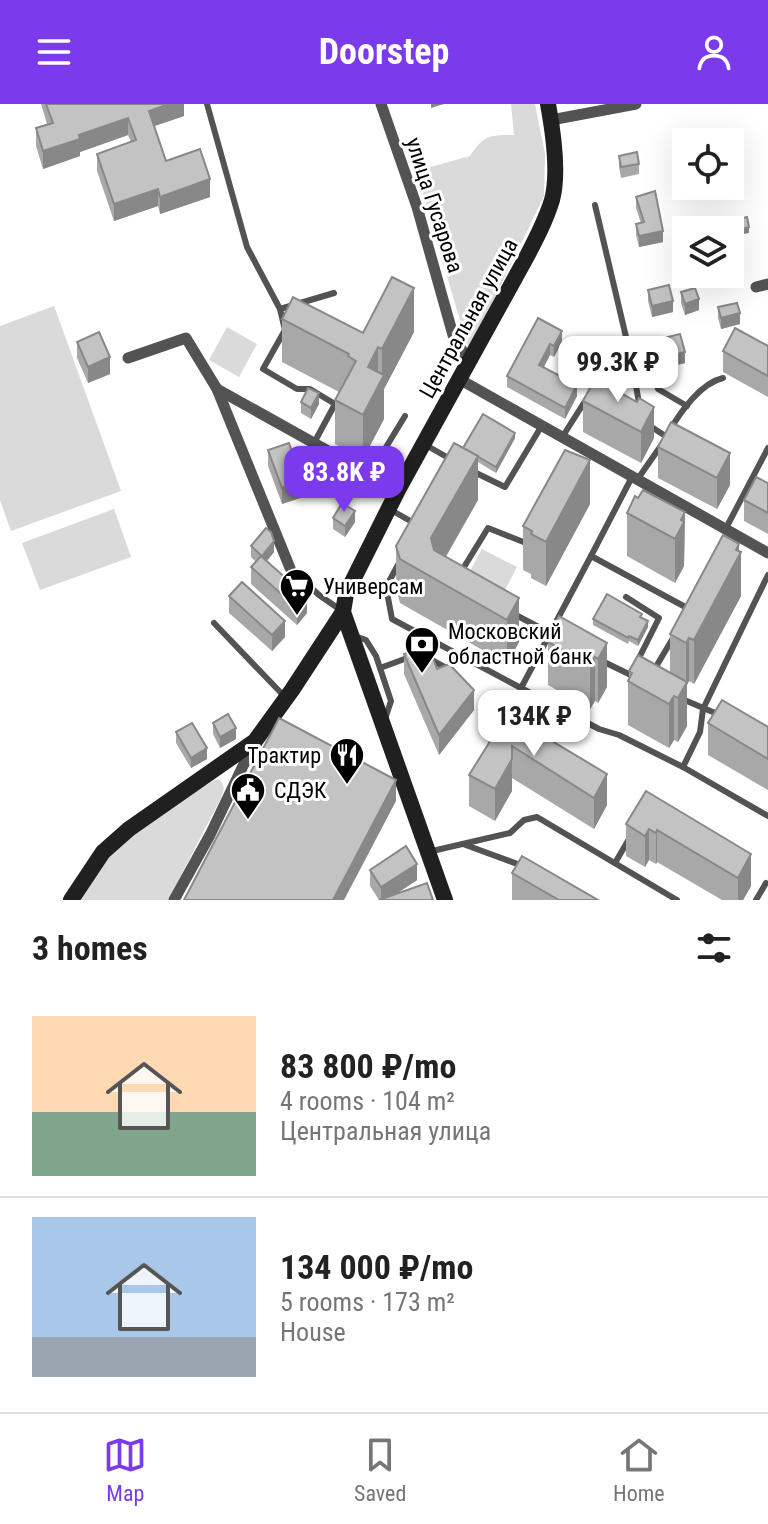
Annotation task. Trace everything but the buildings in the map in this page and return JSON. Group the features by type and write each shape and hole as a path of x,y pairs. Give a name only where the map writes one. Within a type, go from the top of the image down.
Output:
{"main road":[{"name":"Центральная улица","path":"71,900 103,852 121,836 255,741 343,612 346,594 398,490 526,258 553,196 550,112"},
{"path":"343,612 445,900"}],"street":[{"name":"улица Гусарова","path":"381,104 417,207 453,335 469,362"},
{"path":"550,112 636,104"},
{"path":"128,358 186,338 217,389 290,568"},
{"path":"459,379 561,439 577,454 634,479 728,536 768,553"},
{"path":"217,389 398,490"},
{"path":"174,900 210,835 255,741"}],"lane":[{"path":"207,104 247,247 280,309 285,330 263,369 297,389 310,389 335,404 314,443"},
{"path":"595,205 644,423 667,437"},
{"path":"280,309 334,293"},
{"path":"561,439 589,393 630,354 647,350 658,389 687,406"},
{"path":"521,688 634,479 667,437 678,416 715,380 723,378"},
{"path":"369,475 405,416"},
{"path":"466,468 505,487 541,427"},
{"path":"424,444 455,462 449,473"},
{"path":"728,536 768,448"},
{"path":"389,509 419,526"},
{"path":"463,582 464,567 488,528 526,543 535,531"},
{"path":"591,556 689,609"},
{"path":"401,560 386,587 392,619 599,729 619,735 683,767 768,816"},
{"path":"290,568 343,612"},
{"path":"683,767 700,732 703,709 768,575"},
{"path":"626,597 659,618 629,675"},
{"path":"682,622 696,597"},
{"path":"509,612 563,640"},
{"path":"214,623 286,698"},
{"path":"590,654 629,675 648,681 674,635 657,625"},
{"path":"349,634 366,640 380,668 391,701 384,722"},
{"path":"380,668 410,656 425,657 447,667 453,674"},
{"path":"676,695 730,721"},
{"path":"428,852 510,833 524,820 537,817 677,900"},
{"path":"615,863 630,837"},
{"path":"463,844 510,860 536,873"},
{"path":"756,900 766,883"}],"shaded area":[{"path":"511,104 535,104 545,154 544,196 469,351 416,171 470,156 488,138 514,135"},
{"path":"54,306 121,491 11,531 0,500 0,326"},
{"path":"227,327 257,344 239,377 209,360"},
{"path":"114,509 131,557 40,590 22,543"},
{"path":"482,549 517,567 504,592 469,573"},
{"path":"216,779 221,781 224,788 221,798 168,900 79,900 106,857 131,832"}],"place":[{"name":"Универсам","path":"297,617"},
{"name":"Московский областной банк","path":"422,675"},
{"name":"Трактир","path":"347,786"},
{"name":"СДЭК","path":"248,821"}]}
